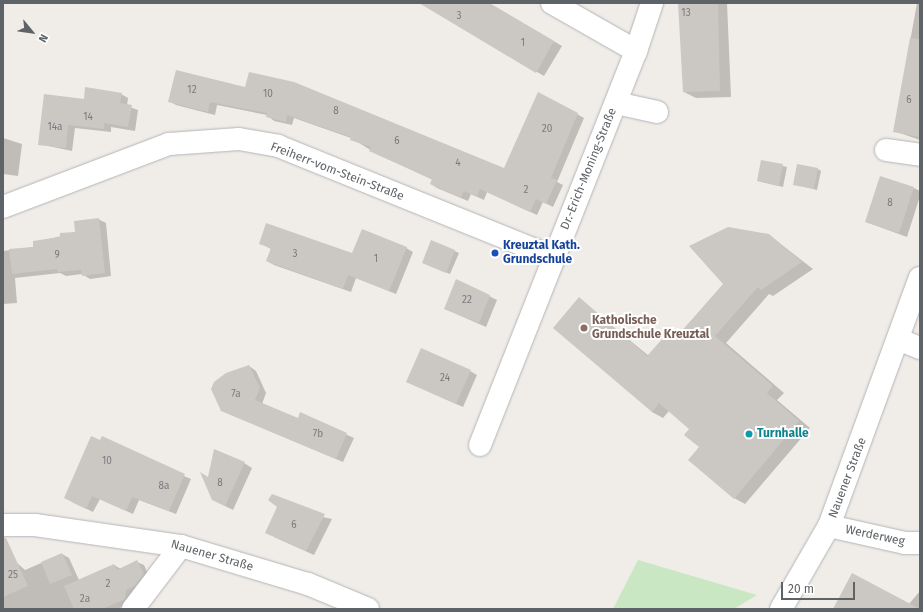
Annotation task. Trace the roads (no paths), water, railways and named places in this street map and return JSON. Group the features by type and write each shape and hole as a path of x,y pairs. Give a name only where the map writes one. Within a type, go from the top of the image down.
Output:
{"street":[{"path":"552,3 636,51"},
{"name":"Dr.-Erich-Moning-Straße","path":"480,445 553,257 616,103 636,51 652,3"},
{"path":"616,103 657,112"},
{"name":"Freiherr-vom-Stein-Straße","path":"3,206 169,144 239,139 278,146 553,257"},
{"path":"886,150 920,156"},
{"name":"Nauener Straße","path":"782,609 829,526 900,340 920,278"},
{"path":"900,340 920,348"},
{"name":"Nauener Straße","path":"3,525 34,526 181,546 308,584 368,609"},
{"name":"Werderweg","path":"829,526 905,543 920,543"},
{"path":"133,609 181,546"}],"place":[{"name":"Kreuztal Kath. Grundschule","path":"495,253"},
{"name":"Katholische Grundschule Kreuztal","path":"584,328"},
{"name":"Turnhalle","path":"749,434"}]}
